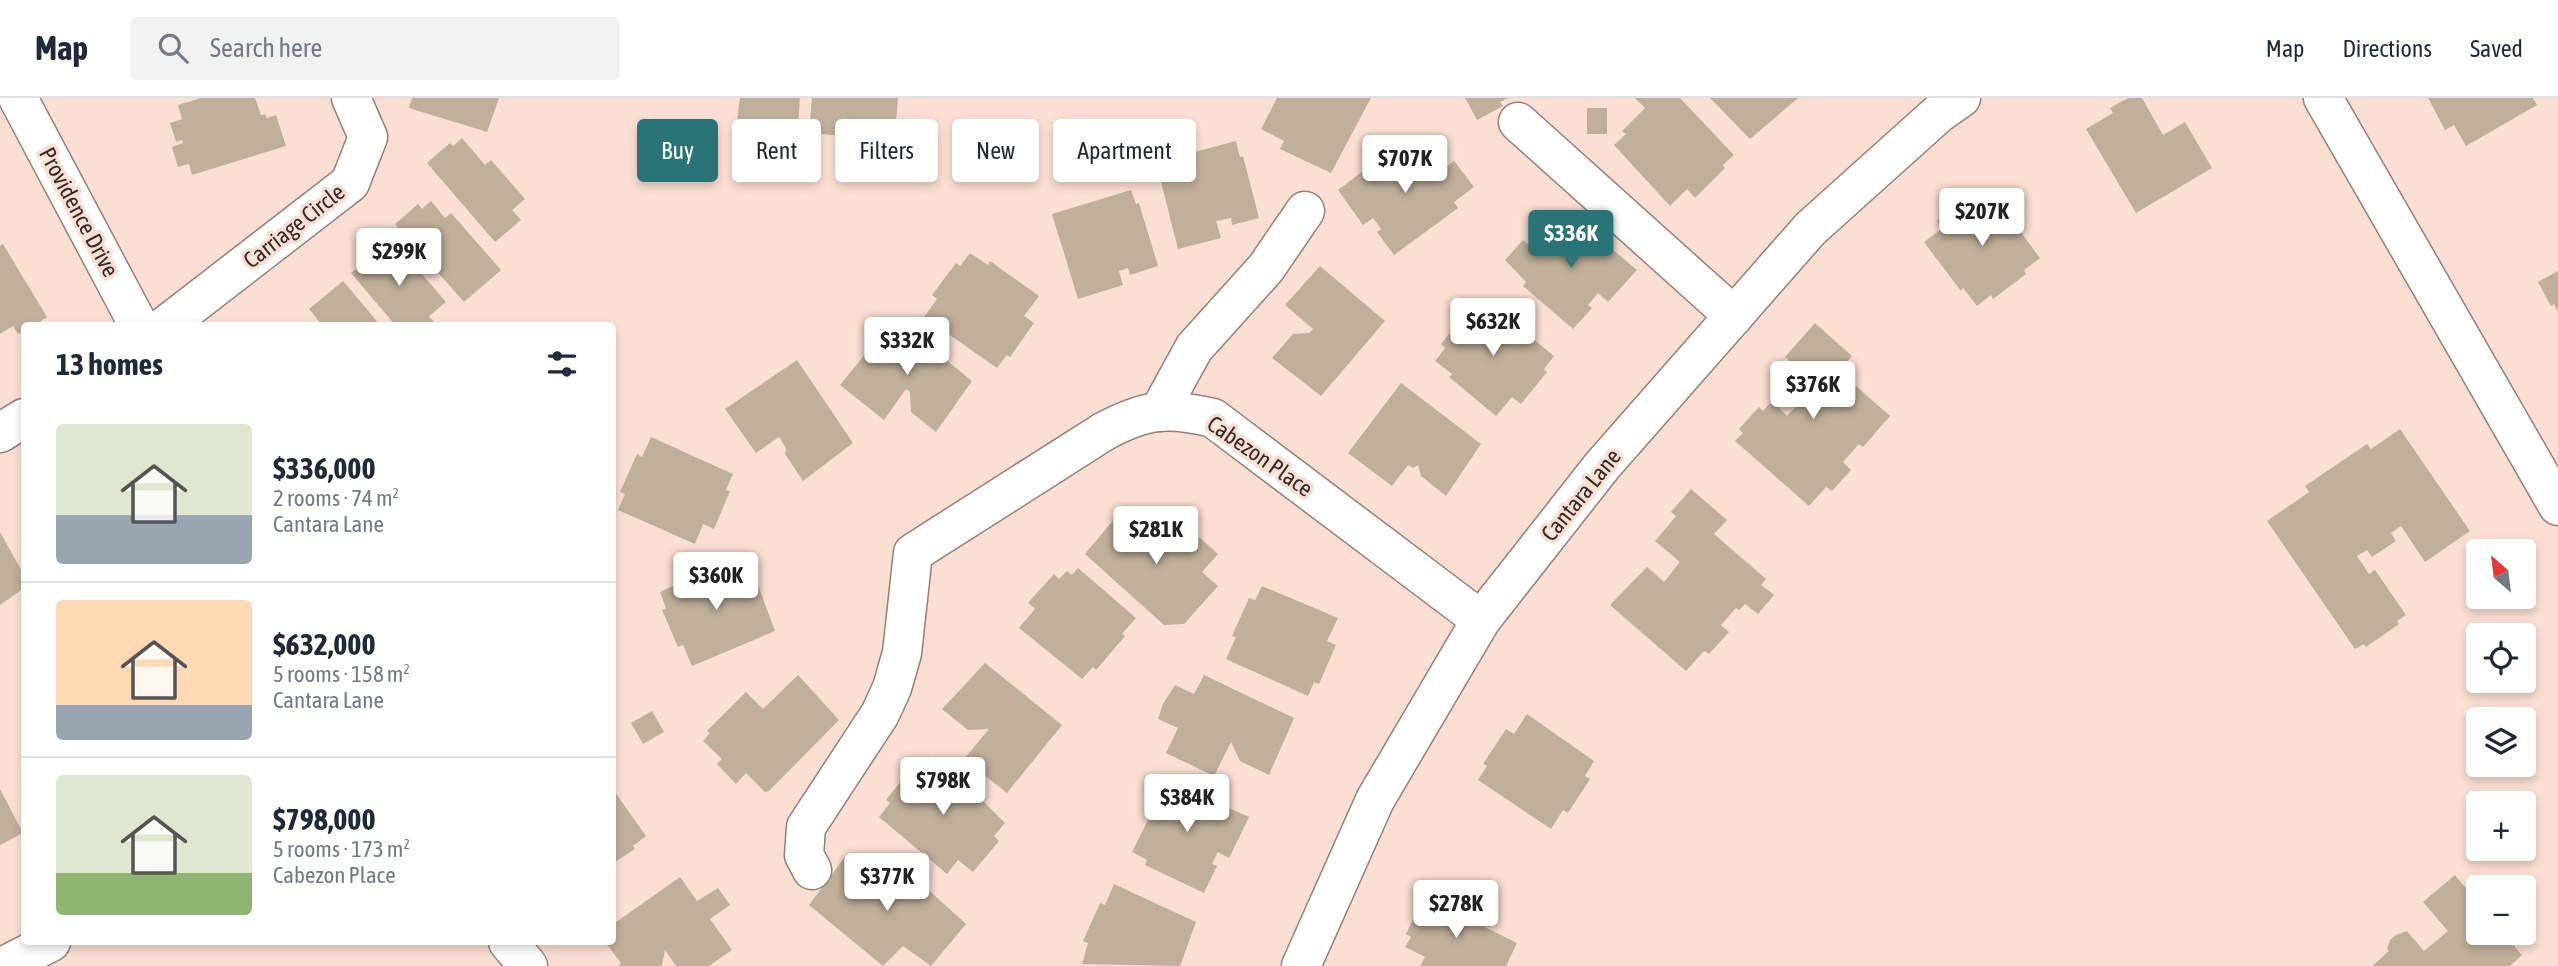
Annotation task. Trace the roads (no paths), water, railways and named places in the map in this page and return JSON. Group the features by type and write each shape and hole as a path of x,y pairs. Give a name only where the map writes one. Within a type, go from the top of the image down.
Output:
{"street":[{"name":"Providence Drive","path":"18,98 137,322"},
{"name":"Carriage Circle","path":"170,322 350,183 368,137 352,98"},
{"name":"Cantara Lane","path":"1301,966 1375,800 1481,620 1602,466 1810,229 1938,114 1961,98"},
{"path":"2323,98 2558,506"},
{"path":"1518,121 1734,316"},
{"path":"1159,412 1194,348 1266,268 1305,211"},
{"name":"Cabezon Place","path":"812,870 804,855 806,827 880,714 892,688 902,653 913,553 1103,432 1136,414 1181,410 1213,418 1481,620"},
{"path":"0,433 21,420"},
{"path":"4,966 45,945"},
{"path":"510,945 528,966"}]}
